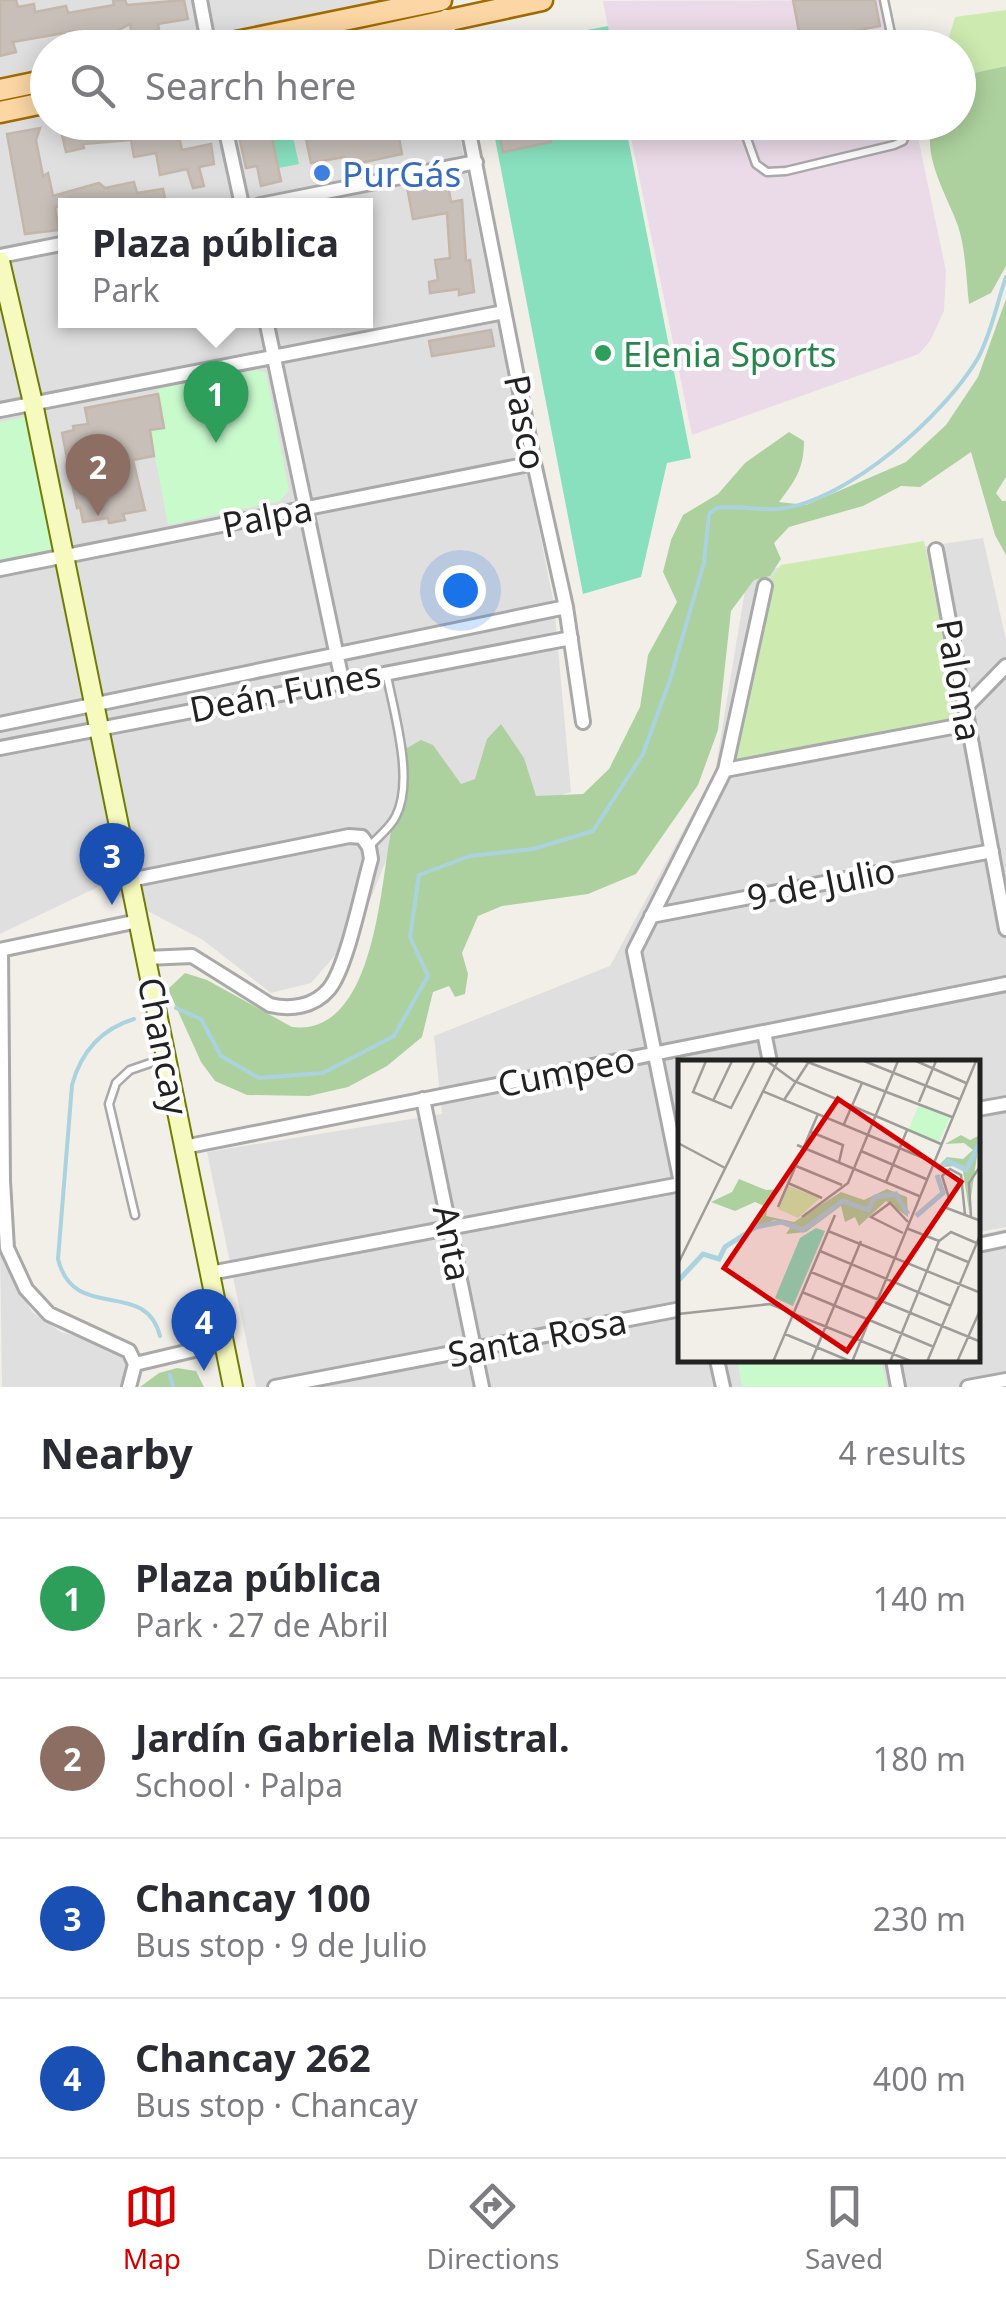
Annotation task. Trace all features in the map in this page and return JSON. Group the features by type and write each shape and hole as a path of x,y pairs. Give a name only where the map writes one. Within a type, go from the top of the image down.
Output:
{"main road":[{"path":"293,30 442,0"},
{"path":"423,30 542,0"},
{"path":"0,90 30,84"},
{"path":"0,112 30,106"},
{"name":"Chancay","path":"0,258 33,403 233,1387"}],"street":[{"path":"200,0 205,30"},
{"path":"442,0 449,30"},
{"path":"228,140 240,198"},
{"name":"Pasco","path":"471,140 572,638 583,722"},
{"path":"299,198 476,162"},
{"path":"0,258 58,246"},
{"path":"0,410 504,312"},
{"path":"268,328 342,680"},
{"name":"Palpa","path":"0,570 534,463"},
{"name":"Paloma","path":"936,550 1006,929"},
{"path":"678,1168 634,950 724,770 766,586"},
{"name":"Deán Funes","path":"0,724 566,607"},
{"name":"Deán Funes","path":"0,748 572,638"},
{"path":"965,708 1006,666"},
{"path":"724,770 968,724"},
{"path":"130,880 349,836 362,837 369,847 370,859 338,972 329,989 300,1007 284,1009 270,1005 192,956 146,958"},
{"name":"9 de Julio","path":"651,916 992,851"},
{"path":"129,1387 135,1364 129,1351 49,1314 26,1288 7,1248 1,1181 0,950 138,920"},
{"name":"Cumpeo","path":"184,1147 1006,984"},
{"path":"764,1032 770,1060"},
{"name":"Anta","path":"424,1100 482,1387"},
{"path":"981,1108 1006,1104"},
{"path":"210,1273 678,1184"},
{"path":"981,1244 1006,1239"},
{"name":"Santa Rosa","path":"276,1387 678,1310"},
{"path":"135,1364 224,1343"},
{"path":"717,1362 723,1387"},
{"path":"893,1362 898,1387"},
{"path":"968,1387 1006,1380"}],"lane":[{"path":"884,0 890,30"},
{"path":"747,140 756,164 766,172 786,171 903,140"},
{"path":"369,847 396,818 402,800 403,762 386,672"},
{"path":"135,1216 108,1104 116,1084 130,1070 166,1057"}],"shaded area":[{"path":"0,0 390,0 236,30 30,30 30,71 0,77"},
{"path":"888,0 894,30 609,30 603,1"},
{"path":"30,118 30,140 460,140 554,604 571,792 391,848 359,928 311,983 271,993 203,940 100,886 0,934 0,124"},
{"path":"631,140 919,140 946,271 944,311 930,341 919,354 692,435"},
{"path":"983,538 1006,640 1006,1227 981,1232 981,1060 678,1060 678,1362 981,1362 981,1235 1006,1229 1006,1387 256,1387 207,1152 442,1114 434,1036 610,966 715,772 748,572"},
{"path":"0,1242 4,1260 32,1312 61,1332 115,1347 128,1358 130,1370 125,1387 2,1387"}],"green space":[{"path":"1006,10 1006,66 976,73 976,30 951,30 955,17"},
{"path":"1006,66 1006,266 991,293 969,304 961,235 937,175 930,140 976,140 976,73"},
{"path":"273,140 294,140 299,164 279,168"},
{"name":"Elenia Sports","path":"495,140 628,140 691,458 667,463 641,577 583,594"},
{"path":"1006,299 1006,477 996,493 1006,501 1006,555 995,535 971,452 920,487 901,486 863,506 789,527 774,543 781,559 770,576 754,580 731,611 718,730 698,785 636,874 588,894 502,906 478,916 462,953 468,974 465,994 455,997 449,986 433,992 422,1037 387,1066 348,1087 309,1096 247,1095 215,1081 201,1062 168,989 185,973 207,980 292,1027 320,1024 341,1008 357,984 377,920 391,832 406,782 407,748 421,740 433,745 461,784 475,779 487,739 501,724 524,758 536,796 583,794 609,769 640,707 648,655 677,602 663,572 671,540 683,515 718,494 745,463 789,432 804,441 804,451 798,474 779,502 806,505 906,462 946,425 978,377"},
{"path":"257,370 266,373 289,490 280,501 168,525 150,430 164,427 157,389"},
{"path":"25,417 53,551 0,562 0,422"},
{"path":"924,541 957,710 951,721 742,762 733,759 769,581 781,565"},
{"path":"737,1362 881,1362 887,1387 742,1387"},
{"path":"177,1368 196,1371 204,1387 140,1387 159,1373"}],"building":[{"path":"0,0 16,0 18,7 34,4 35,12 66,6 68,13 114,5 113,0 125,0 127,5 184,0 188,19 158,24 159,30 131,30 130,24 119,30 30,30 30,39 13,42 16,52 0,56"},
{"path":"793,0 875,0 880,26 799,30"},
{"path":"30,130 30,140 36,140 43,176 48,173 53,196 99,183 105,188 134,182 137,193 163,189 165,198 58,198 58,230 25,234 7,134"},
{"path":"63,140 131,140 83,144 84,148 66,152"},
{"path":"131,140 180,140 182,150 211,144 214,164 199,167 204,186 193,188 187,169 160,175 156,153 134,157"},
{"path":"240,140 272,140 281,181 261,186 257,166 246,168"},
{"path":"306,140 399,140 402,154 346,166 344,157 311,163"},
{"path":"501,140 551,142 503,152"},
{"path":"447,180 451,202 462,200 466,261 470,260 474,292 459,295 459,289 430,293 429,282 438,280 435,260 450,258 447,213 413,219 407,187"},
{"path":"491,330 494,346 432,356 429,341"},
{"path":"158,394 164,428 150,430 154,456 133,460 145,510 123,514 125,520 83,522 62,433 74,430 73,426 88,424 85,408"}],"waterway":[{"path":"176,1008 201,1019 221,1056 259,1078 323,1073 394,1036 428,976 410,937 419,875 470,856 533,849 593,831 643,754 670,680 704,563 709,514 717,508 779,509 806,503 863,473 892,452 942,405 978,358 1006,277"},
{"path":"134,1019 94,1043 72,1085 58,1259 66,1279 79,1290 140,1308 152,1318 160,1336"},
{"path":"170,1375 173,1387"}],"place":[{"name":"PurGás","path":"322,173"},
{"name":"Elenia Sports","path":"603,353"},
{"name":"Plaza pública","path":"216,443"},
{"name":"Jardín Gabriela Mistral.","path":"98,516"},
{"name":"Chancay 100","path":"112,905"},
{"name":"Chancay 262","path":"204,1371"}]}
